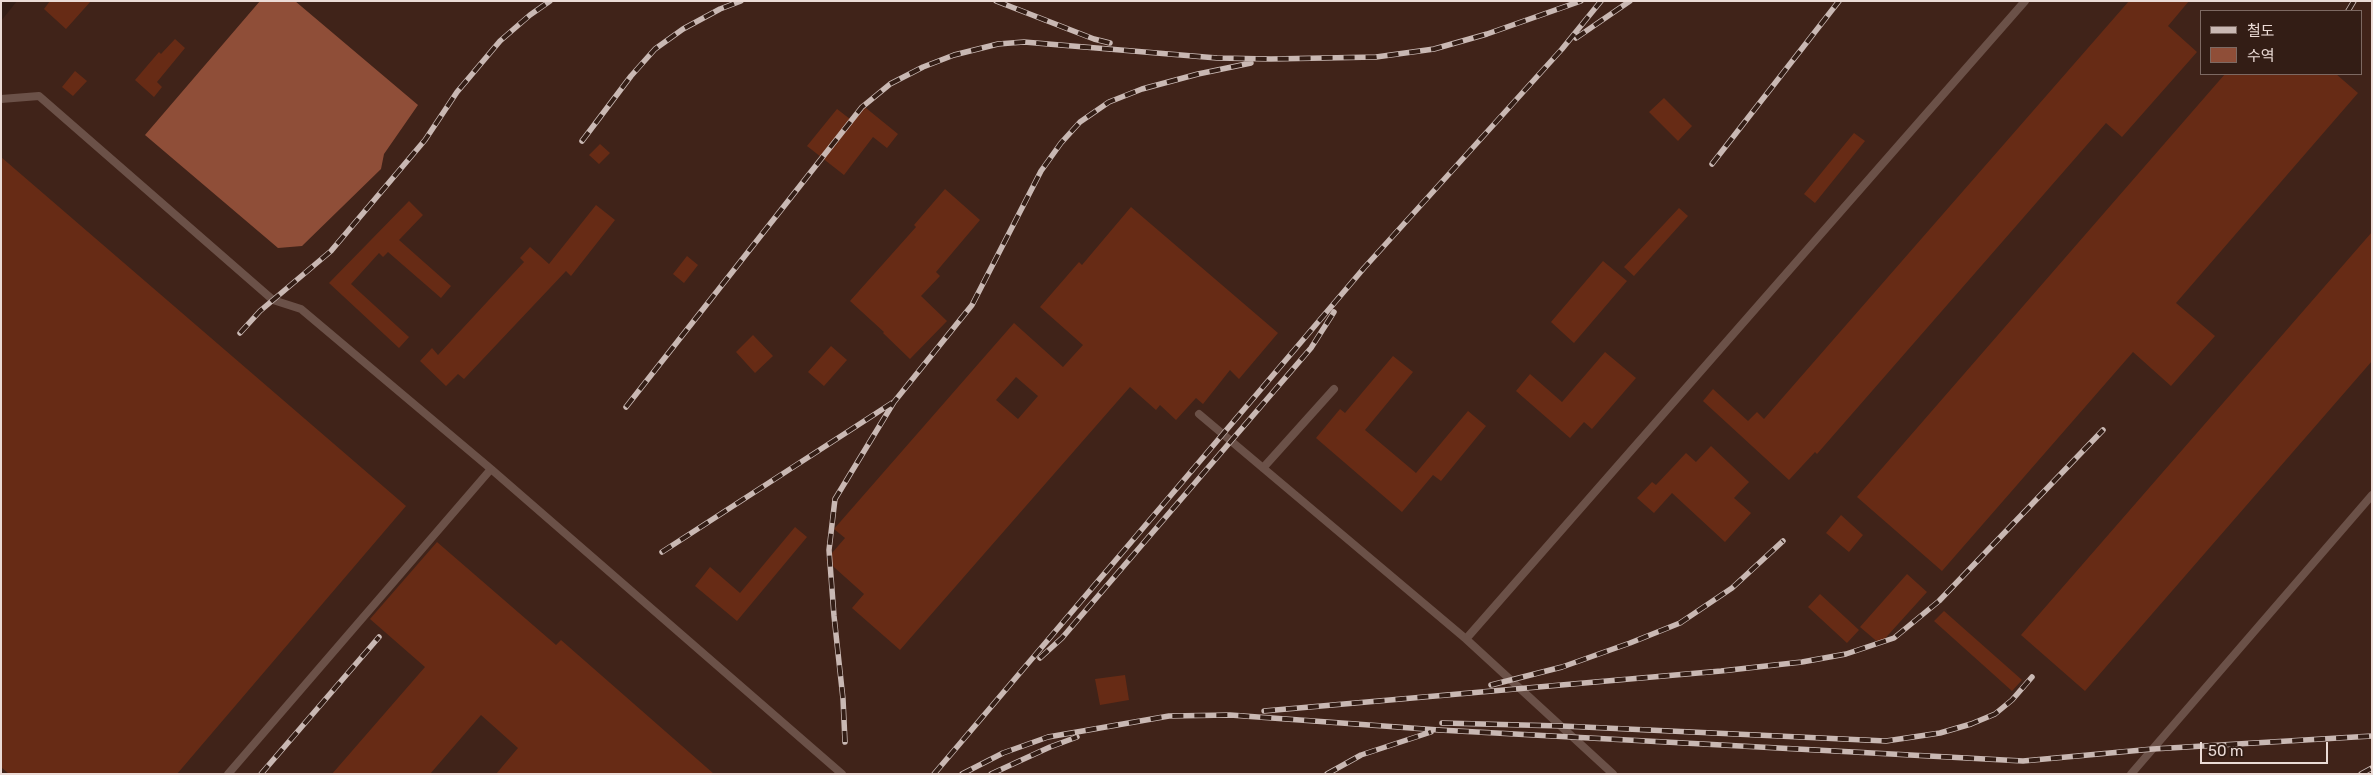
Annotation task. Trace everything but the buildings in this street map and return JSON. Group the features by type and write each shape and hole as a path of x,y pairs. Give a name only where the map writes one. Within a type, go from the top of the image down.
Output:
{"lane":[{"path":"1466,639 2025,1"},
{"path":"1,99 39,96 273,300 301,309 490,469 842,774"},
{"path":"1263,468 1334,389"},
{"path":"1199,414 1466,639 1613,774"},
{"path":"228,774 490,469"},
{"path":"2131,774 2372,495"}],"shaded area":[{"path":"17,1 2372,1 2372,774 1,774 1,21"}],"water":[{"path":"260,1 295,1 418,105 384,154 381,169 302,246 278,248 145,135"}],"railway":[{"path":"240,333 260,311 331,251 425,140 457,92 500,41 530,15 550,1"},
{"path":"582,141 631,76 655,49 683,29 720,9 741,1"},
{"path":"996,1 1094,39 1110,43"},
{"path":"626,407 862,107 890,84 923,67 954,55 998,44 1024,42 1217,58 1376,57 1434,49 1487,34 1581,1"},
{"path":"934,774 1364,268 1562,49 1601,1"},
{"path":"1576,38 1630,1"},
{"path":"1712,164 1839,1"},
{"path":"2349,10 2354,1"},
{"path":"845,742 843,699 829,550 835,499 894,402 972,305 1041,171 1061,143 1080,122 1109,102 1142,89 1198,74 1251,63"},
{"path":"1040,658 1062,638 1311,348 1334,312"},
{"path":"662,552 892,403"},
{"path":"1264,711 1721,671 1802,662 1846,654 1894,638 1939,601 2103,430"},
{"path":"1491,685 1562,667 1680,623 1732,588 1783,541"},
{"path":"261,774 379,637"},
{"path":"1442,723 1562,726 1886,741 1940,733 1971,724 1995,714 2012,700 2032,677"},
{"path":"962,774 1003,753 1048,737 1169,716 1230,715 1439,730 2023,761 2153,749 2372,736"},
{"path":"1327,774 1361,755 1431,732"},
{"path":"991,774 1077,737"},
{"path":"2361,774 2372,768"}]}
